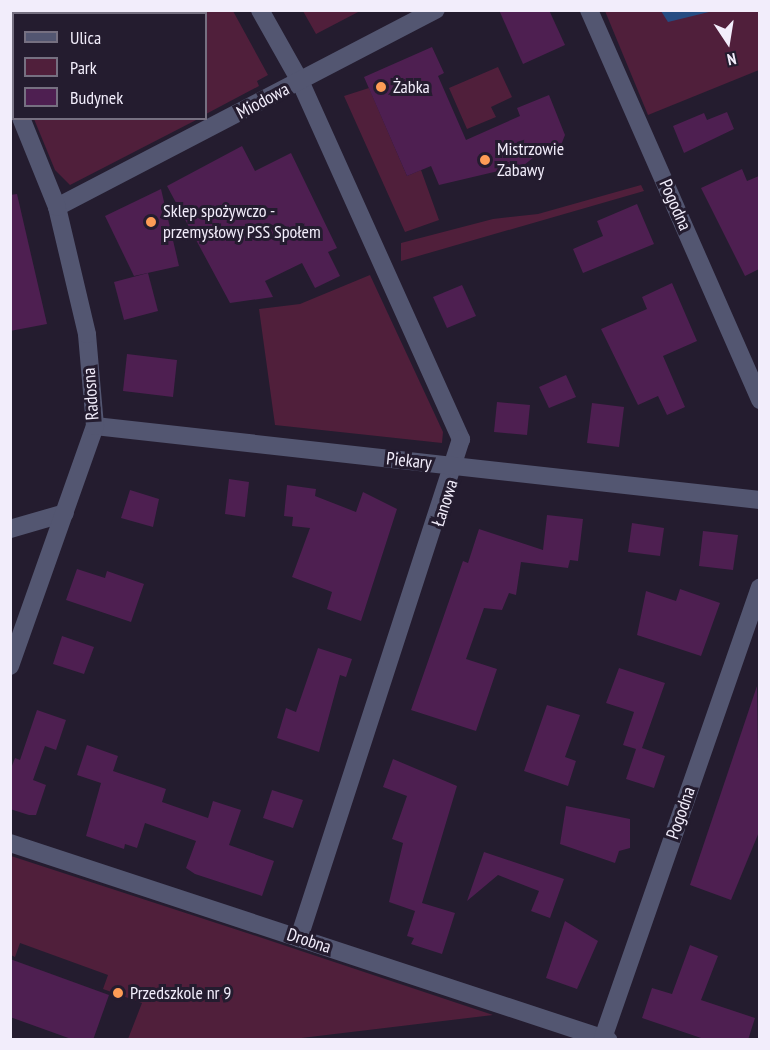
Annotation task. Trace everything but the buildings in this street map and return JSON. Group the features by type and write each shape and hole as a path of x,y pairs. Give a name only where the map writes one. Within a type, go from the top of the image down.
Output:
{"street":[{"name":"Łanowa","path":"260,10 300,81 461,439 456,466 299,938"},
{"name":"Miodowa","path":"57,207 436,10"},
{"name":"Pogodna","path":"589,10 759,400"},
{"name":"Radosna","path":"10,666 95,426 87,334 57,207 22,120"},
{"name":"Piekary","path":"95,426 759,500"},
{"path":"10,529 65,513"},
{"name":"Pogodna","path":"606,1039 759,588"},
{"name":"Drobna","path":"10,843 606,1039"}],"green space":[{"path":"95,10 233,11 268,75 257,81 259,86 207,113 207,12 91,12"},
{"path":"303,11 360,11 316,34"},
{"path":"605,11 759,11 759,70 648,115"},
{"path":"498,67 512,97 491,107 496,117 467,129 449,88"},
{"path":"369,88 407,176 421,170 439,220 405,232 344,96"},
{"path":"34,120 196,120 70,185 55,170"},
{"path":"641,185 644,191 401,261 401,243 493,219 538,214"},
{"path":"370,275 443,432 442,443 275,425 259,309 300,304"},
{"path":"11,856 493,1015 293,1039 128,1039 142,1003 103,989 108,975 20,943 15,957 11,955"}],"water":[{"path":"661,11 713,11 668,22"}],"place":[{"name":"Żabka","path":"381,87"},
{"name":"Mistrzowie Zabawy","path":"485,160"},
{"name":"Sklep spożywczo - przemysłowy PSS Społem","path":"151,222"},
{"name":"Przedszkole nr 9","path":"118,993"}]}
